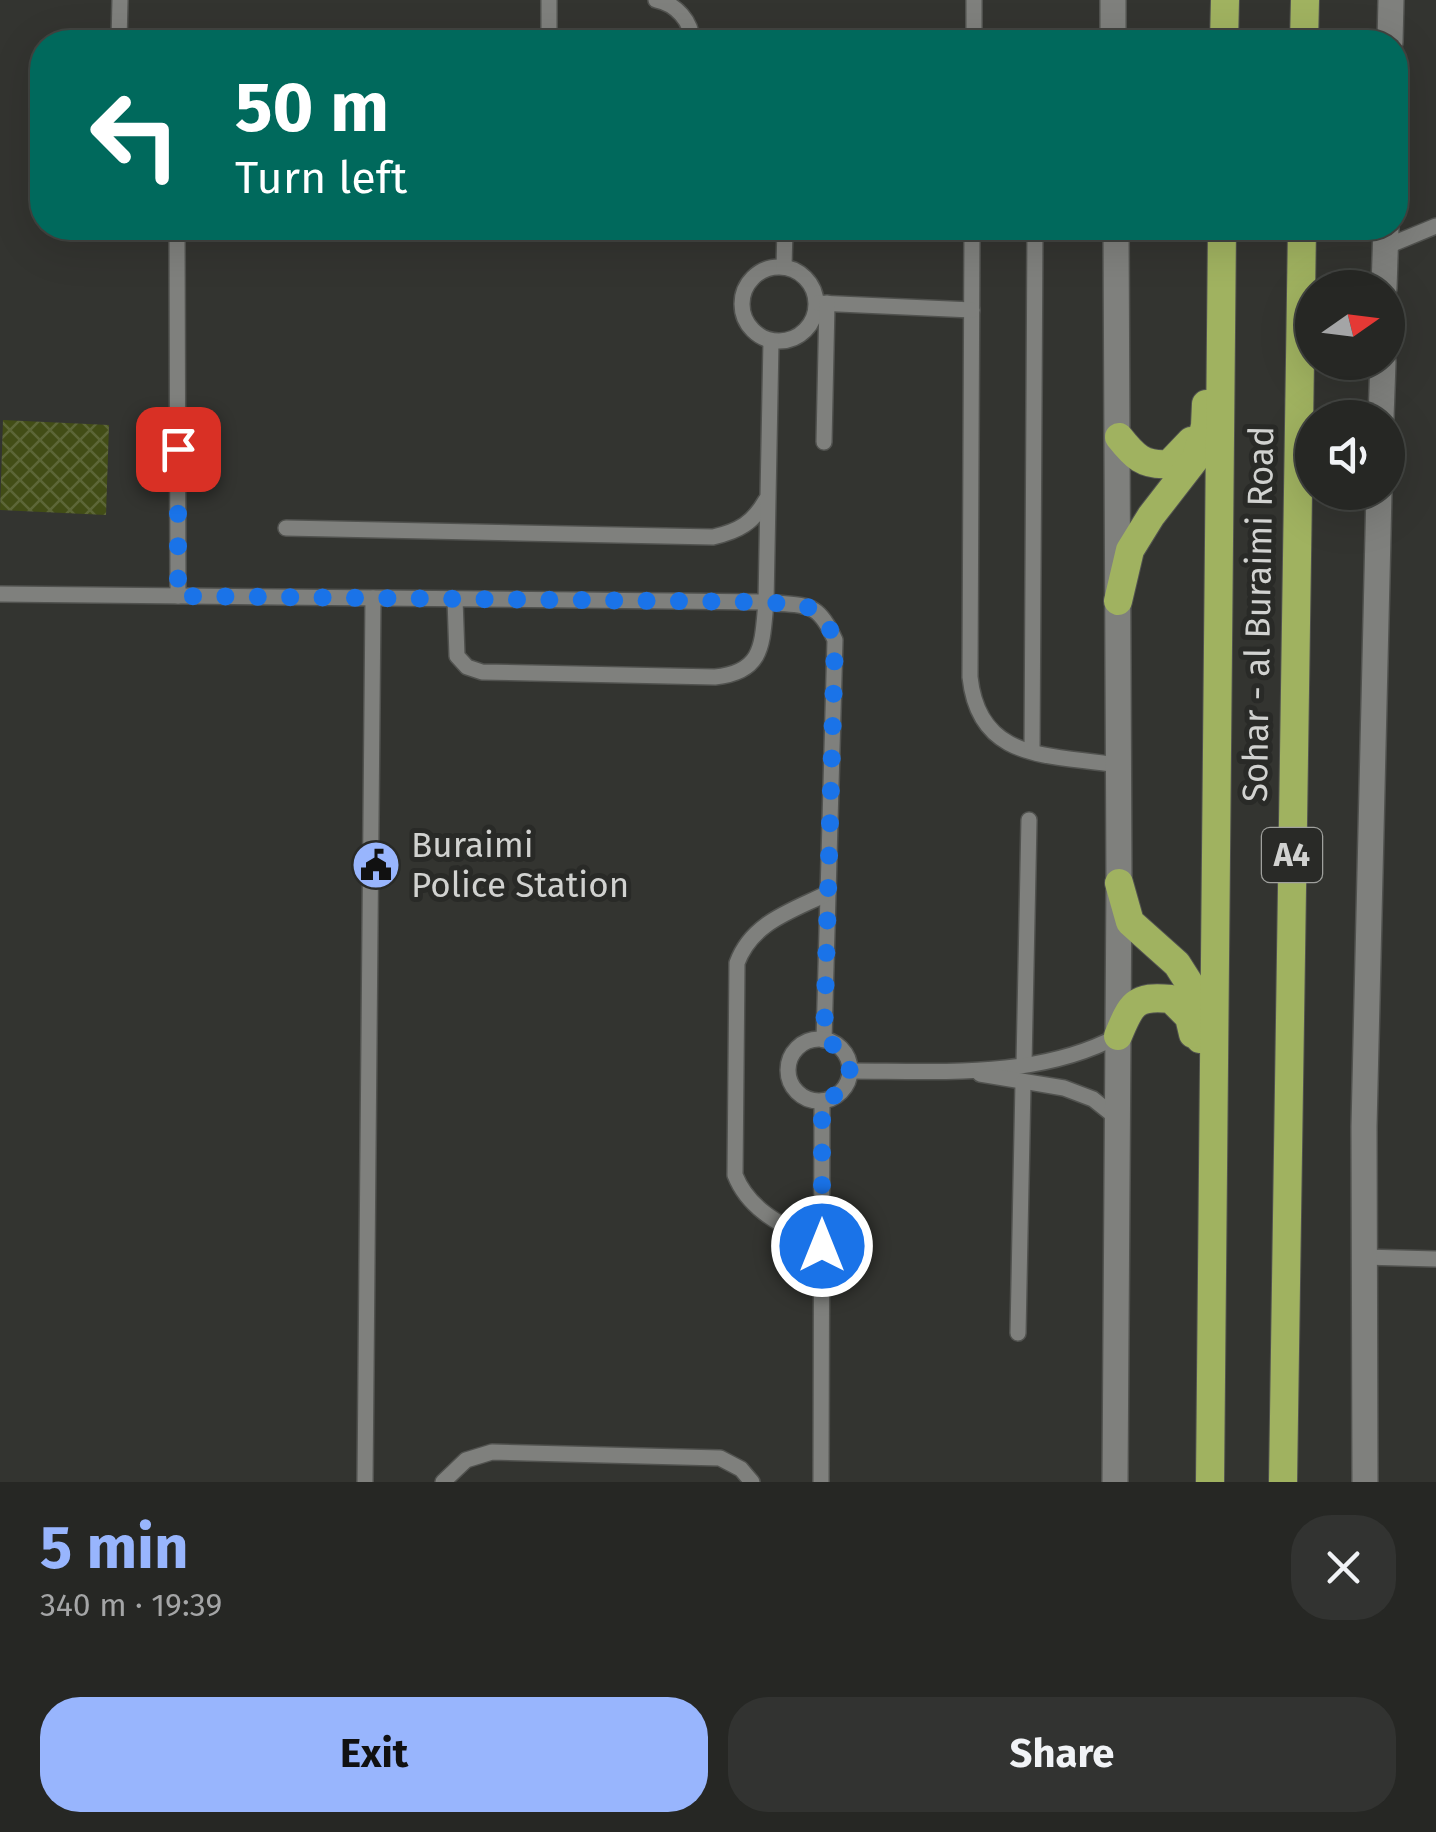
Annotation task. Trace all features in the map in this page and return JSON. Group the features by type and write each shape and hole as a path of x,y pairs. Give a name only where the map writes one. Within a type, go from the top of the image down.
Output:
{"highway":[{"path":"1304,30 1305,0"},
{"path":"1118,600 1130,550 1196,458 1206,426 1212,240"},
{"name":"Sohar - al Buraimi Road","path":"1210,1482 1222,240"},
{"name":"Sohar - al Buraimi Road","path":"1283,1482 1302,240"},
{"path":"1118,436 1136,458 1152,465 1169,464 1196,434 1207,357"},
{"path":"1119,883 1130,922 1176,964 1191,986 1200,1025 1194,1371 1199,1482"},
{"path":"1118,1036 1130,1007 1148,997 1171,999 1189,1018 1200,1066"}],"street":[{"path":"1113,0 1113,30"},
{"path":"1390,30 1391,0"},
{"path":"1115,1482 1119,883 1116,240"},
{"path":"1385,270 1386,240"},
{"path":"1364,1482 1364,1087 1379,510"}],"lane":[{"path":"119,30 120,0"},
{"path":"549,0 549,30"},
{"path":"656,0 667,2 683,15 690,30"},
{"path":"974,0 974,30"},
{"path":"1408,232 1436,226"},
{"path":"177,240 178,596"},
{"path":"784,267 785,240"},
{"path":"972,240 972,704 985,727 1006,744 1116,764"},
{"path":"1032,751 1035,240"},
{"path":"822,303 798,337 771,341 748,325 742,312 742,298 747,284 757,274 784,267 807,279 822,303 824,442"},
{"path":"822,303 972,310"},
{"path":"455,599 457,656 467,667 482,672 715,677 736,674 754,661 762,640 766,602 771,341"},
{"path":"286,528 712,537 736,532 756,518 768,497"},
{"path":"0,594 766,602 810,608 825,616 835,640 824,1040"},
{"path":"365,1482 373,598"},
{"path":"1024,1064 1029,820"},
{"path":"822,1246 756,1209 742,1194 735,1174 737,963 754,932 828,893"},
{"path":"850,1071 966,1071 1064,1059 1118,1036"},
{"path":"824,1040 843,1050 850,1071 842,1092 822,1101 800,1094 789,1075 789,1063 802,1044 824,1040"},
{"path":"966,1071 1064,1088 1094,1099 1118,1120"},
{"path":"1018,1333 1023,1083"},
{"path":"821,1482 822,1101"},
{"path":"1364,1258 1436,1258"},
{"path":"443,1482 466,1460 492,1452 720,1458 741,1469 752,1482"}],"building":[{"path":"3,420 109,425 106,515 0,510"}],"place":[{"name":"Buraimi Police Station","path":"376,865"}],"route":[{"path":"178,449 178,596 766,602 810,608 825,616 835,640 824,1040 843,1050 850,1071 842,1092 822,1101 822,1246"}]}
